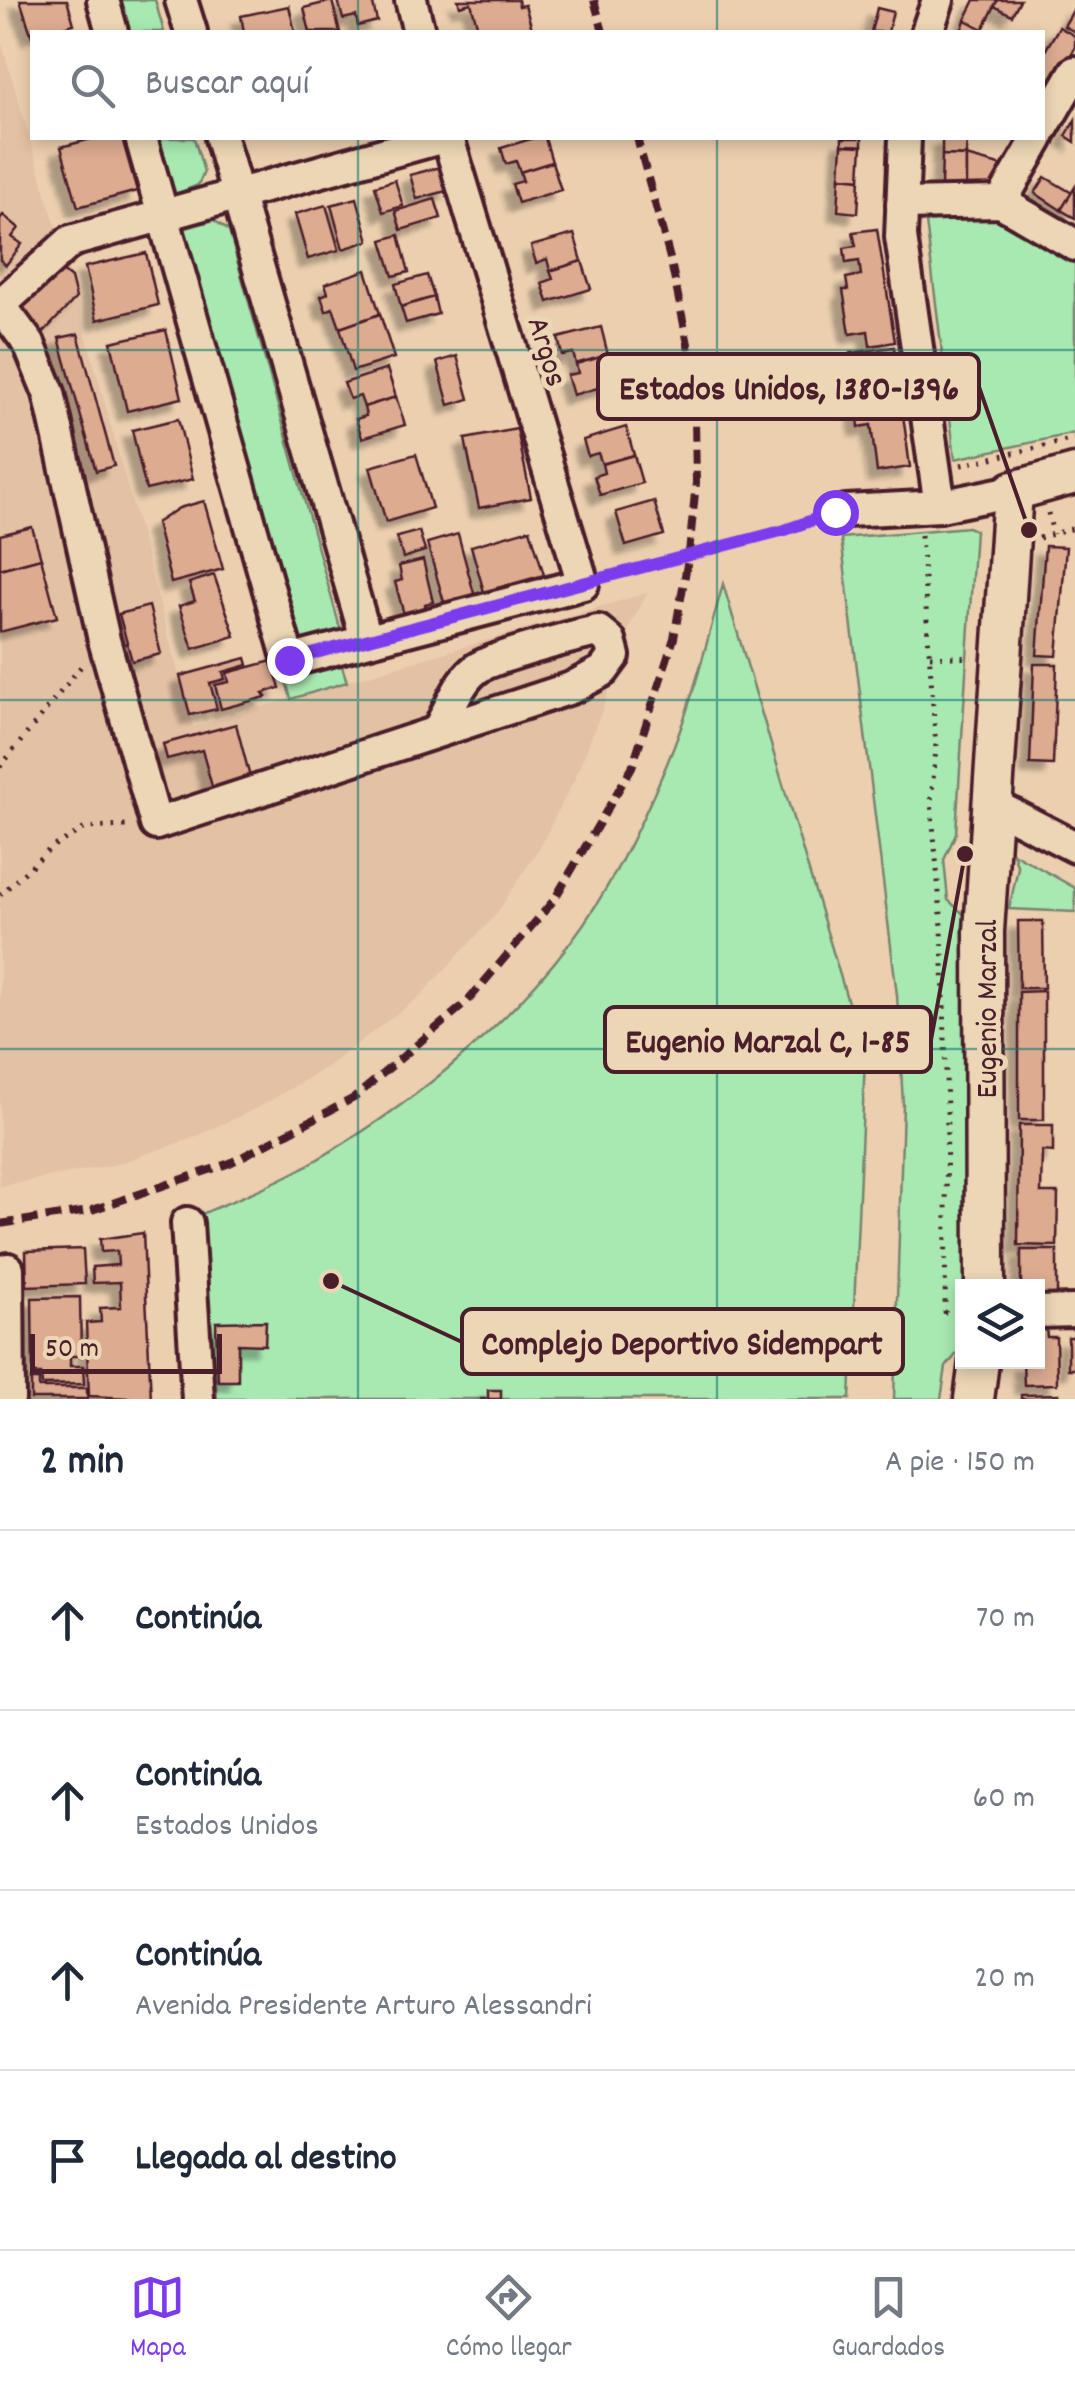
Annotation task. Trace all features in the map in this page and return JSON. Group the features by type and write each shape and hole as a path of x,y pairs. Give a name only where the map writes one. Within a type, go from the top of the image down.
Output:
{"main road":[{"path":"1013,492 1075,474"},
{"name":"Eugenio Marzal","path":"986,1279 984,931 1013,492"},
{"path":"974,1399 978,1369"}],"street":[{"path":"102,0 111,30"},
{"path":"181,0 189,30"},
{"path":"411,0 419,30"},
{"path":"928,30 938,0"},
{"path":"1045,124 1075,72"},
{"path":"143,140 289,660 583,584"},
{"path":"221,140 366,638"},
{"path":"433,140 71,241 0,305 29,344 49,393 104,640 156,824 571,688 603,671 614,656 610,641 598,631 575,635 477,668 458,692 438,730"},
{"name":"Argos","path":"449,140 583,584"},
{"path":"905,140 901,237 935,470 929,506"},
{"path":"1001,202 1037,140"},
{"path":"902,204 1001,202 1075,245"},
{"path":"846,511 929,506 1013,492"},
{"path":"992,804 1075,848"},
{"path":"187,1223 198,1399"},
{"path":"8,1269 9,1399"},
{"path":"1045,1312 1075,1312"}],"path":[{"path":"935,470 1075,439"},
{"path":"929,506 930,656 936,749 931,801 942,928 947,1112 945,1312 955,1312"},
{"path":"583,584 846,511"},
{"path":"1,763 104,640"},
{"path":"930,656 1002,660"},
{"path":"0,894 52,847 84,828 156,824"}],"shaded area":[{"path":"0,38 66,261 193,727 647,593 629,628 575,778 539,848 495,916 419,997 325,1068 261,1106 190,1139 113,1165 0,1186"}],"green space":[{"path":"112,0 155,0 163,30 120,30"},
{"path":"153,140 195,140 204,172 198,185 169,197"},
{"path":"1002,216 1075,262 1075,433 955,459 926,222"},
{"path":"214,220 229,231 342,635 303,645 183,229"},
{"path":"968,527 975,530 956,833 944,860 948,900 968,918 970,1279 955,1279 955,1356 946,1367 941,1399 894,1399 903,1104 897,995 841,538"},
{"path":"723,584 865,1059 850,1399 217,1399 202,1214 293,1173 380,1120 483,1037 545,974 599,900 646,810 683,722"},
{"path":"340,660 347,682 291,699 284,674"},
{"path":"1013,853 1075,888 1075,912 1009,909 1018,868"}],"building":[{"path":"20,0 67,0 74,24 30,31"},
{"path":"338,0 372,0 377,21 358,26 356,16 343,19"},
{"path":"458,0 518,0 519,6 525,5 532,30 478,30 471,3 460,6"},
{"path":"975,0 998,0 983,29 965,20"},
{"path":"998,0 1020,0 1012,15 994,6"},
{"path":"332,1 339,30 310,30 304,8"},
{"path":"289,6 295,30 244,30 241,16"},
{"path":"1075,7 1075,32 1064,26"},
{"path":"877,8 893,12 888,30 872,30"},
{"path":"965,20 983,29 983,30 962,30"},
{"path":"1059,27 1075,36 1075,48 1045,100 1045,51"},
{"path":"1075,120 1075,142 1066,136"},
{"path":"87,140 123,140 137,191 78,207 61,147"},
{"path":"527,140 546,140 552,162 520,172 516,161 506,164 501,148"},
{"path":"842,140 862,140 862,146 842,145"},
{"path":"942,140 967,140 966,156 942,155"},
{"path":"842,145 862,146 860,179 840,177"},
{"path":"942,155 966,156 966,187 941,186"},
{"path":"966,156 1007,167 999,188 966,187"},
{"path":"552,162 561,190 518,203 512,184 523,181 520,172"},
{"path":"444,166 450,190 417,199 410,175"},
{"path":"840,177 860,179 858,213 838,211"},
{"path":"1045,177 1072,193 1061,210 1035,193"},
{"path":"395,180 403,206 383,212 375,186"},
{"path":"1075,187 1075,218 1061,210"},
{"path":"357,198 369,241 343,249 331,205"},
{"path":"435,199 441,218 401,230 395,211"},
{"path":"326,205 339,250 308,259 295,214"},
{"path":"3,215 19,228 12,237 22,244 6,265 0,260"},
{"path":"877,229 895,342 870,346 868,331 850,334 843,290 848,290 846,278 861,275 859,261 846,263 844,248 856,246 853,232"},
{"path":"574,234 582,261 550,271 547,259 536,263 531,246"},
{"path":"399,235 409,272 393,276 382,240"},
{"path":"146,253 158,305 97,320 85,267"},
{"path":"582,261 591,289 548,302 542,283 553,279 550,271"},
{"path":"55,265 71,278 76,298 41,335 14,311"},
{"path":"366,270 380,314 340,328 333,308 326,311 321,296 328,293 325,284"},
{"path":"427,275 434,297 401,307 395,284"},
{"path":"434,297 438,314 406,323 401,307"},
{"path":"380,314 394,358 353,371 340,328"},
{"path":"601,327 608,355 576,364 573,353 562,355 558,338"},
{"path":"166,330 182,398 127,411 111,342"},
{"path":"78,334 114,466 96,471 59,338"},
{"path":"894,347 910,467 877,472 871,425 859,427 855,389 864,388 863,375 853,377 850,353"},
{"path":"608,355 616,383 573,395 567,375 578,373 576,364"},
{"path":"457,356 469,399 449,405 437,362"},
{"path":"387,369 396,397 364,407 360,396 350,399 344,383"},
{"path":"396,397 405,425 362,438 356,419 366,416 364,407"},
{"path":"178,419 193,479 146,490 132,430"},
{"path":"626,427 634,455 602,464 598,453 588,456 583,440"},
{"path":"517,429 531,498 479,508 465,439"},
{"path":"416,454 432,508 386,522 370,467"},
{"path":"634,455 642,483 600,495 594,476 604,473 602,464"},
{"path":"204,501 223,569 171,583 156,523 179,508"},
{"path":"654,501 664,535 626,546 616,512"},
{"path":"32,527 41,558 0,569 0,535"},
{"path":"530,529 544,575 484,592 471,546"},
{"path":"419,531 425,551 403,558 397,537"},
{"path":"458,534 476,601 446,609 427,543"},
{"path":"1045,546 1066,547 1057,656 1037,655"},
{"path":"41,558 57,617 0,632 0,569"},
{"path":"423,560 433,602 425,604 427,614 405,618 395,582 402,580 399,566"},
{"path":"214,575 235,636 193,649 179,606 195,601 189,583"},
{"path":"149,606 161,654 132,661 119,614"},
{"path":"246,658 248,665 223,672 225,679 210,683 217,709 190,715 180,676"},
{"path":"272,661 280,688 263,693 266,697 221,709 215,685 229,682 227,673"},
{"path":"1034,664 1057,664 1053,765 1030,764"},
{"path":"236,724 251,781 213,790 202,750 167,759 163,744"},
{"path":"1018,921 1043,921 1044,988 1019,988"},
{"path":"1044,991 1044,1120 1019,1120 1019,992"},
{"path":"1019,1125 1053,1125 1053,1152 1042,1151 1041,1193 1058,1193 1057,1246 1018,1245"},
{"path":"143,1233 151,1399 89,1396 86,1323 101,1322 100,1308 121,1307 120,1282 93,1283 92,1267 118,1265 117,1251 101,1252 100,1239"},
{"path":"83,1249 85,1284 27,1286 26,1251"},
{"path":"1021,1250 1057,1250 1057,1302 1045,1302 1045,1279 1021,1279"},
{"path":"80,1297 81,1356 70,1356 70,1366 83,1366 84,1384 42,1385 41,1374 33,1374 32,1298"},
{"path":"266,1321 265,1345 238,1344 238,1381 218,1381 216,1322"},
{"path":"1046,1327 1047,1337 1056,1337 1057,1384 1024,1385 1023,1369 1045,1369"},
{"path":"1068,1337 1075,1337 1075,1369 1068,1369"},
{"path":"31,1380 39,1380 39,1388 87,1388 87,1399 31,1399"},
{"path":"488,1390 501,1390 501,1399 488,1399"},
{"path":"1059,1394 1059,1399 1021,1399 1021,1395"}],"railway":[{"path":"594,0 602,30"},
{"path":"0,1224 89,1211 230,1163 354,1098 467,1002 554,900 632,767 674,638 689,553 696,483 688,344 671,262 638,140"}],"place":[{"name":"Estados Unidos, 1380-1396","path":"1029,530"},
{"name":"Eugenio Marzal C, 1-85","path":"965,854"},
{"name":"Complejo Deportivo Sidempart","path":"331,1281"}],"route":[{"path":"289,660 785,530 835,512"}]}
